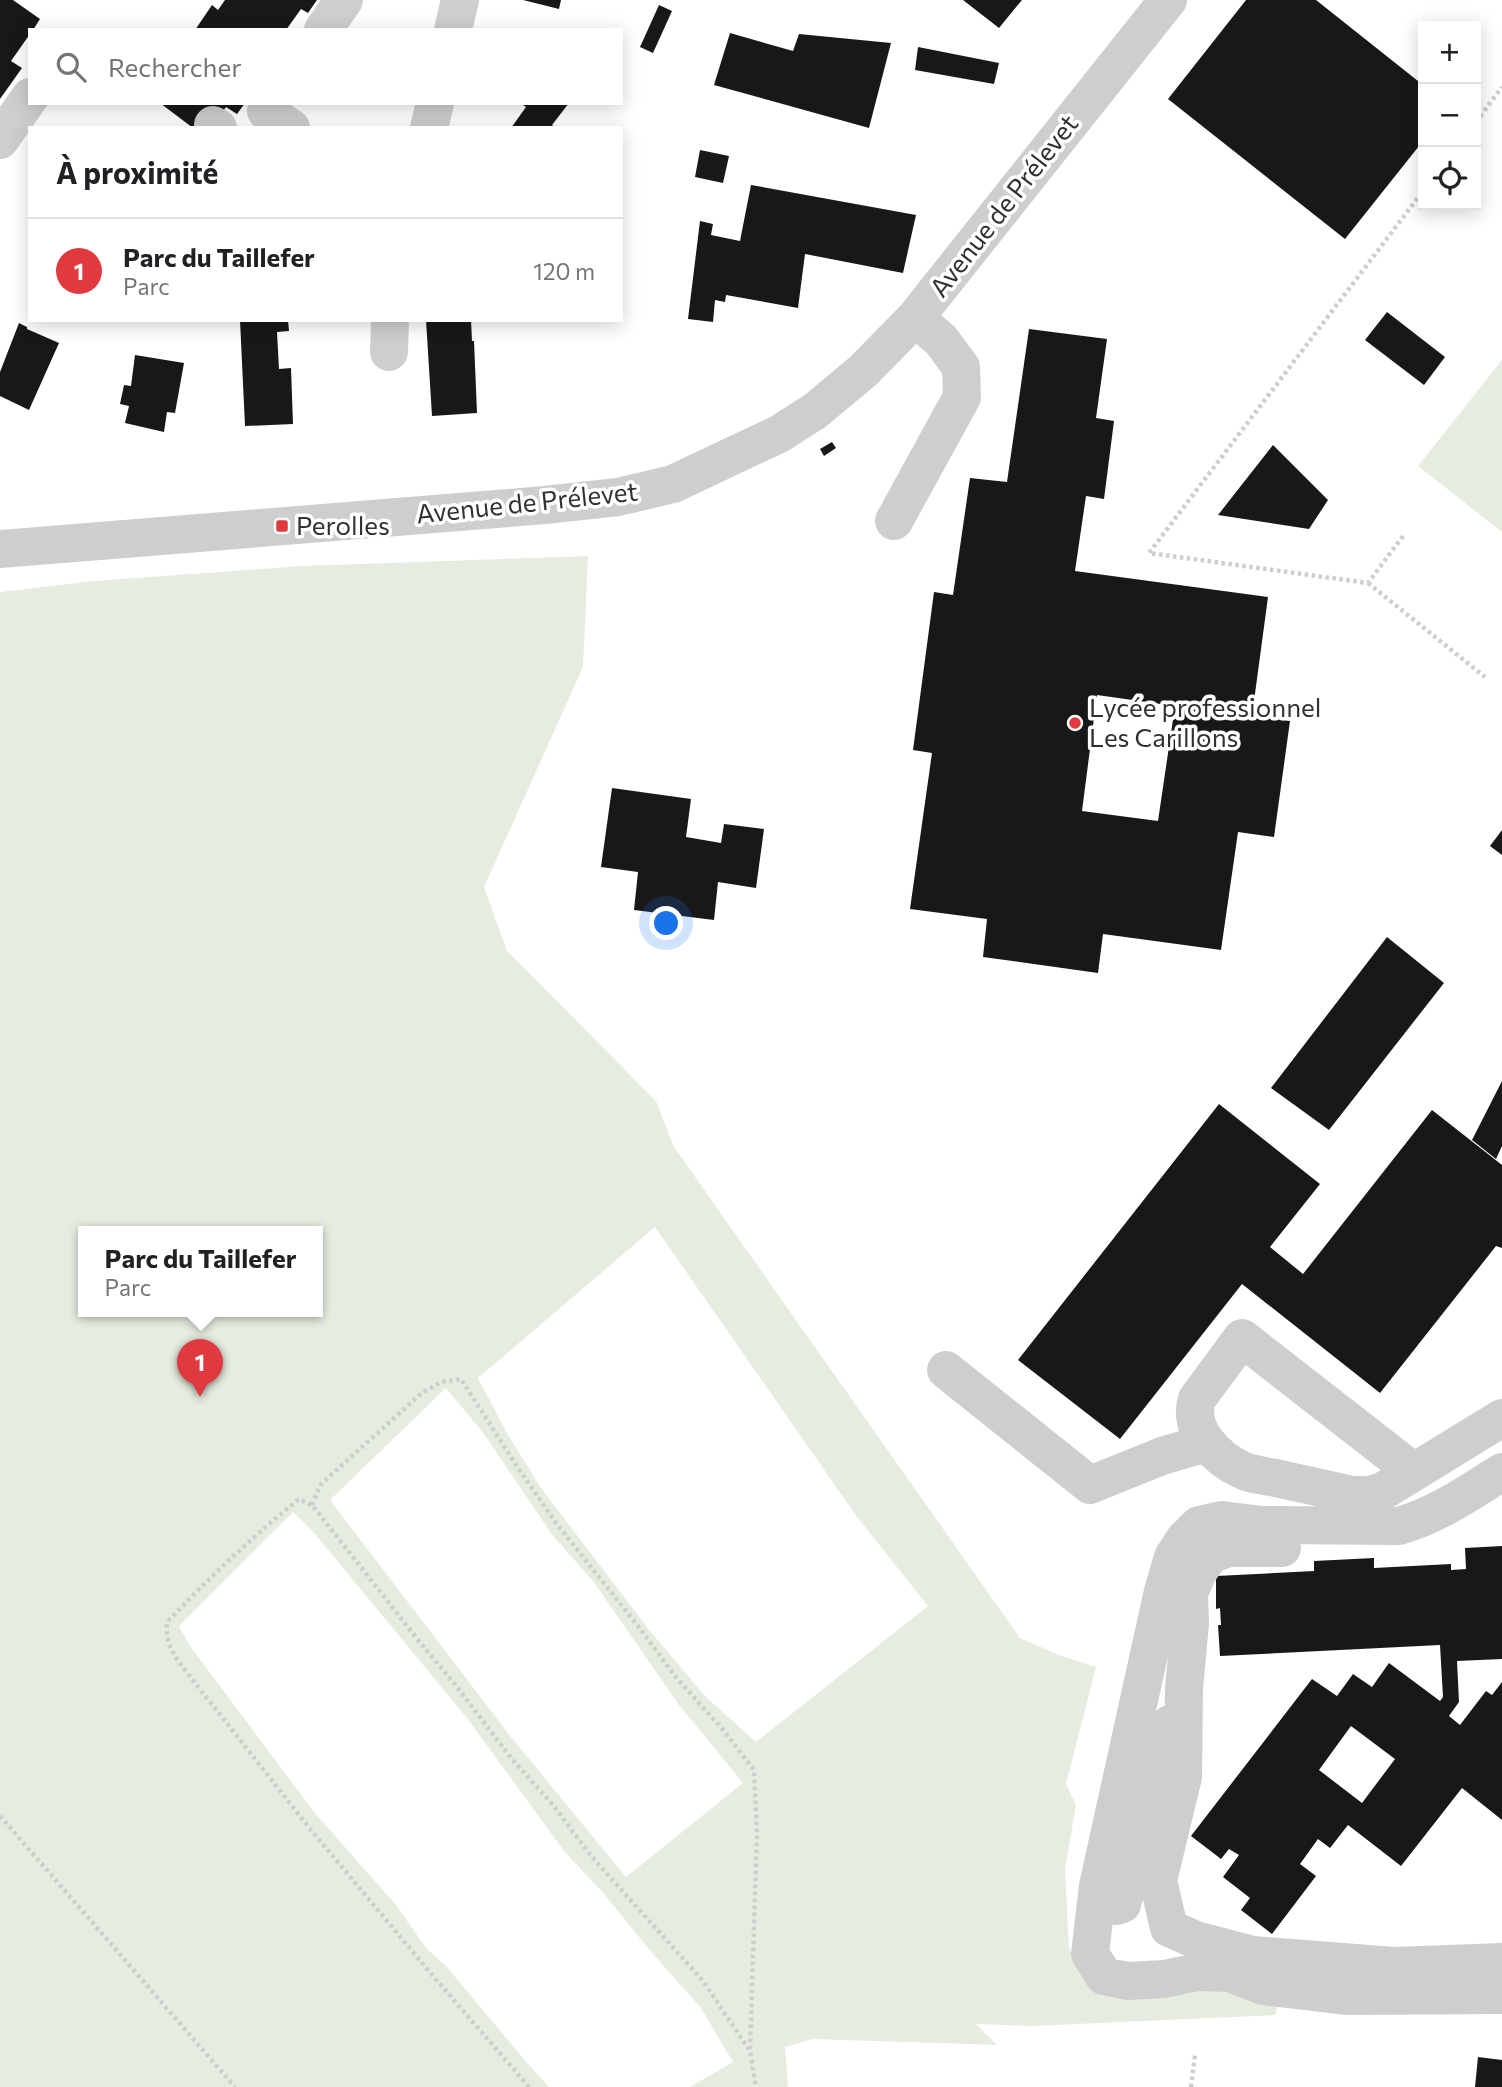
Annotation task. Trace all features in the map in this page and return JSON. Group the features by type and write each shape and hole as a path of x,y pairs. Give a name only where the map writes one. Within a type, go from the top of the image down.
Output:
{"street":[{"path":"324,28 344,0"},
{"path":"453,28 460,0"},
{"name":"Avenue de Prélevet","path":"5,550 618,497 673,484 779,434 815,411 863,371 915,318 1168,0"},
{"path":"0,140 28,100"},
{"path":"270,105 266,111 288,126"},
{"path":"429,126 435,105"},
{"path":"894,522 962,397 961,367 942,340 915,318"},
{"path":"1414,1472 1242,1338 1197,1399 1194,1409 1198,1427 1206,1443 1222,1457 1245,1471 1352,1495 1369,1495 1383,1491 1414,1472 1502,1418"},
{"path":"946,1370 1090,1485 1161,1456 1206,1443"},
{"path":"1502,1472 1459,1500 1420,1520 1399,1527 1262,1525 1222,1520 1199,1525 1184,1540 1173,1557 1163,1591 1101,1872 1090,1954 1104,1976 1127,1982 1164,1979 1198,1972 1230,1973 1264,1986 1346,1996 1502,1995"},
{"path":"1502,1504 1474,1514 1433,1538 1409,1544 1229,1548 1210,1555 1198,1572 1189,1593 1183,1777 1158,1880 1169,1928 1196,1940 1252,1955 1394,1966 1502,1962"},
{"path":"1096,1903 1116,1906 1122,1904 1169,1725 1184,1689"}],"path":[{"path":"1481,115 1502,87"},
{"path":"1418,198 1149,553 1368,583 1485,677"},
{"path":"1368,583 1403,536"},
{"path":"312,1505 321,1483 423,1392 441,1382 461,1379 555,1523 675,1676 724,1731 754,1770 757,1834 750,2051 756,2087"},
{"path":"529,2087 432,1976 311,1830 188,1674 172,1652 166,1637 167,1622 299,1499 312,1505 592,1857 703,1981 750,2051"},
{"path":"0,1816 235,2087"},
{"path":"1191,2087 1195,2055"}],"shaded area":[{"path":"1502,360 1502,532 1418,466"},
{"path":"588,556 583,667 484,887 507,951 656,1101 674,1147 1020,1638 1096,1667 1066,1784 1076,1805 1065,1869 1069,1948 1080,1966 1208,1987 1279,2002 1275,2015 1033,2026 976,2024 997,2045 812,2039 785,2047 788,2087 690,2087 733,2062 701,2008 564,1851 467,1718 315,1534 293,1512 179,1626 190,1646 314,1812 396,1905 426,1948 446,1966 549,2087 0,2087 0,592 95,581 301,566","holes":["655,1227 857,1517 928,1606 756,1742 706,1697 650,1631 541,1488 508,1435 478,1378","446,1388 484,1434 553,1536 593,1581 679,1705 743,1783 626,1877 511,1737 330,1500"]}],"building":[{"path":"0,0 13,0 40,19 34,28 28,28 28,37 11,61 22,68 0,99"},
{"path":"225,0 317,0 308,13 301,9 287,28 196,28 212,5 218,10"},
{"path":"523,0 561,0 559,9"},
{"path":"963,0 1022,0 999,28"},
{"path":"1246,0 1316,0 1418,81 1418,147 1345,239 1168,99"},
{"path":"659,5 672,11 653,53 640,47"},
{"path":"730,33 793,51 799,34 891,43 869,128 714,85"},
{"path":"918,47 999,63 994,84 915,70"},
{"path":"163,105 244,105 237,114 226,107 212,126 190,126"},
{"path":"523,105 567,105 553,126 512,126 526,107"},
{"path":"700,150 729,156 723,183 695,177"},
{"path":"751,185 916,215 903,273 805,254 798,308 726,295 725,302 715,300 713,322 688,319 700,221 713,224 711,235 740,241"},
{"path":"1387,312 1445,357 1424,385 1365,340"},
{"path":"240,322 288,322 289,331 277,332 279,369 291,368 293,424 245,426"},
{"path":"426,322 471,322 477,413 432,416"},
{"path":"19,323 59,343 29,410 0,396 0,372"},
{"path":"1029,329 1107,339 1096,418 1114,421 1104,499 1086,496 1075,571 1268,597 1252,716 1290,721 1274,837 1238,832 1221,950 1103,934 1098,973 983,957 987,919 910,909 932,753 913,750 934,592 953,595 970,478 1007,482","holes":["1097,695 1175,706 1158,821 1082,811"]},
{"path":"135,355 184,363 175,413 167,412 164,432 125,423 129,406 120,404 124,385 131,386"},
{"path":"832,442 836,448 824,456 820,449"},
{"path":"1273,445 1328,500 1309,529 1218,515"},
{"path":"612,788 691,799 686,837 721,843 724,824 764,829 756,888 718,882 714,920 634,910 638,872 601,867"},
{"path":"1502,830 1502,855 1490,846"},
{"path":"1387,937 1444,983 1329,1130 1271,1088"},
{"path":"1502,1081 1502,1146 1496,1159 1472,1140"},
{"path":"1219,1104 1320,1184 1270,1247 1303,1274 1432,1110 1502,1165 1502,1248 1496,1246 1380,1393 1242,1284 1120,1439 1018,1360"},
{"path":"1502,1546 1502,1659 1457,1661 1459,1702 1449,1716 1460,1725 1486,1691 1492,1695 1502,1682 1502,1820 1462,1788 1401,1866 1348,1825 1330,1848 1318,1839 1300,1864 1316,1876 1272,1934 1241,1910 1250,1898 1223,1877 1239,1855 1229,1849 1221,1859 1191,1836 1312,1679 1337,1696 1353,1674 1372,1687 1389,1663 1440,1701 1443,1697 1440,1645 1220,1656 1218,1625 1221,1625 1220,1608 1216,1609 1216,1576 1314,1571 1314,1561 1374,1558 1374,1568 1451,1564 1451,1570 1466,1569 1465,1548","holes":["1351,1726 1395,1759 1362,1803 1319,1770"]},
{"path":"1478,2057 1502,2060 1502,2087 1475,2087"}],"place":[{"name":"Perolles","path":"282,526"},
{"name":"Lycée professionnel Les Carillons","path":"1075,723"},
{"name":"Parc du Taillefer","path":"200,1397"}]}
